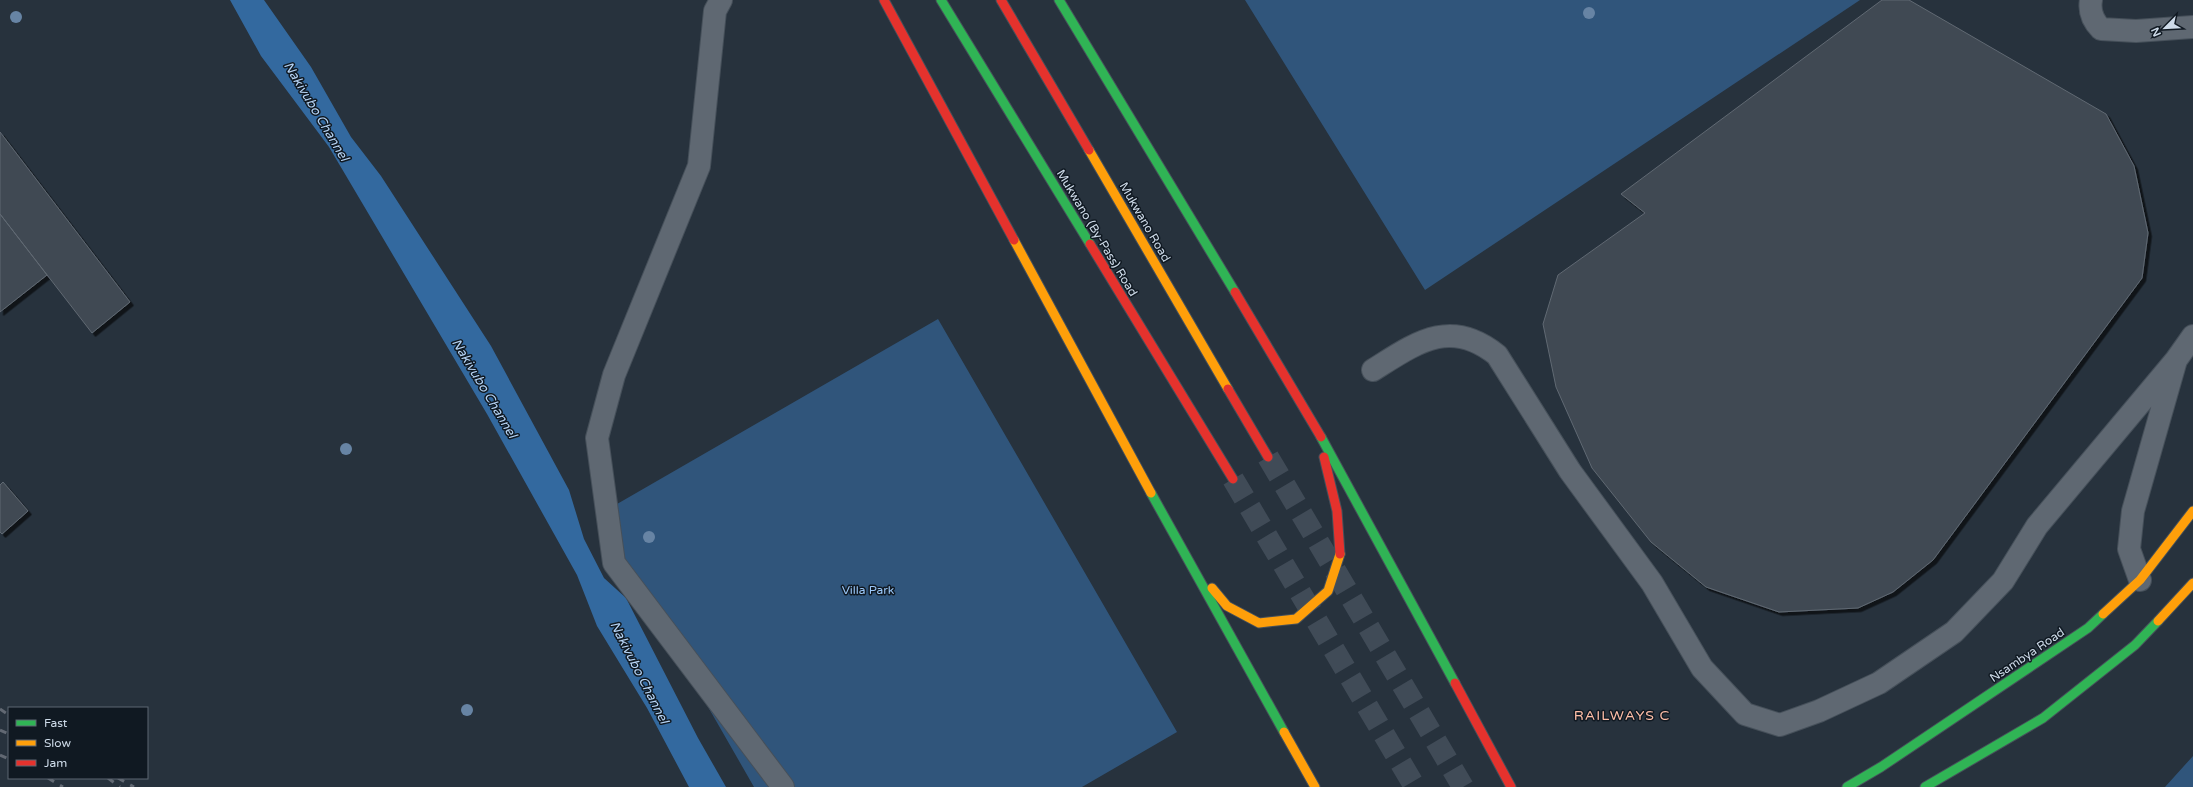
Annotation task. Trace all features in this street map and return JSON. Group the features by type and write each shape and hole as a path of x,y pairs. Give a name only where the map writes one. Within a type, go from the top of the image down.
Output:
{"main road":[{"path":"884,0 1183,553 1315,787"},
{"name":"Mukwano (By-Pass) Road","path":"941,0 1233,479"},
{"name":"Mukwano Road","path":"1001,0 1268,457"},
{"path":"1059,0 1316,427 1512,787"},
{"path":"1183,553 1228,606 1259,623 1296,619 1328,591 1340,555 1337,511 1316,427"},
{"name":"Nsambya Road","path":"1847,787 1881,767 2088,628 2140,580 2193,511"},
{"path":"1925,787 2043,718 2135,645 2193,583"},
{"path":"1503,771 1518,787"}],"lane":[{"path":"721,0 714,11 699,166 614,375 598,438 614,563 783,787"},
{"path":"2091,0 2091,14 2095,23 2101,29 2136,31 2193,27"},
{"path":"1373,370 1421,341 1443,335 1457,337 1486,346 1497,355 1570,471 1652,583 1702,668 1746,714 1780,725 1819,711 1879,683 1954,632 2004,582 2037,526 2176,360 2193,336"},
{"path":"2140,580 2129,549 2133,511 2176,360"}],"green space":[{"path":"1245,0 1860,0 1425,290"},
{"name":"Villa Park","path":"938,319 1177,732 1082,787 754,787 598,515"},
{"path":"2193,756 2193,787 2165,787"}],"water":[{"name":"Nakivubo Channel","path":"230,0 264,0 311,67 351,137 381,176 491,346 569,490 584,539 604,578 626,598 698,738 726,787 689,787 647,708 597,626 577,575 487,414 329,147 261,56"}],"building":[{"path":"1882,0 1909,0 2106,114 2134,166 2148,233 2142,278 1933,560 1893,592 1858,608 1779,612 1706,587 1651,542 1592,468 1556,387 1543,324 1558,275 1645,213 1621,194"},
{"path":"0,132 130,302 92,333 0,214"},
{"path":"0,214 47,275 0,312"},
{"path":"3,482 28,511 2,534 0,532 0,485"}],"tunnel":[{"path":"1268,457 1463,787"},
{"path":"1233,479 1415,787"}],"railway":[{"path":"0,709 8,714"},
{"path":"0,730 8,734"},
{"path":"0,755 8,759"},
{"path":"50,779 63,787"},
{"path":"109,779 120,787"},
{"path":"120,779 134,787"}],"traffic: fast":[{"path":"941,0 1090,244"},
{"path":"1059,0 1235,292"},
{"path":"1321,437 1455,683"},
{"path":"1151,493 1284,732"},
{"path":"1847,787 1881,767 2088,628 2103,614"},
{"path":"1925,787 2043,718 2135,645 2158,621"}],"traffic: slow":[{"path":"1089,150 1228,389"},
{"path":"1014,240 1151,493"},
{"path":"2103,614 2140,580 2193,511"},
{"path":"1212,588 1227,606 1259,623 1296,619 1328,591 1340,554"},
{"path":"2158,621 2193,583"},
{"path":"1284,732 1315,787"}],"traffic: jam":[{"path":"884,0 1014,240"},
{"path":"1001,0 1089,150"},
{"path":"1090,244 1233,479"},
{"path":"1235,292 1321,437"},
{"path":"1228,389 1268,457"},
{"path":"1324,457 1337,511 1340,554"},
{"path":"1455,683 1511,787"}],"district":[{"name":"RAILWAYS C","path":"1622,715"}]}
